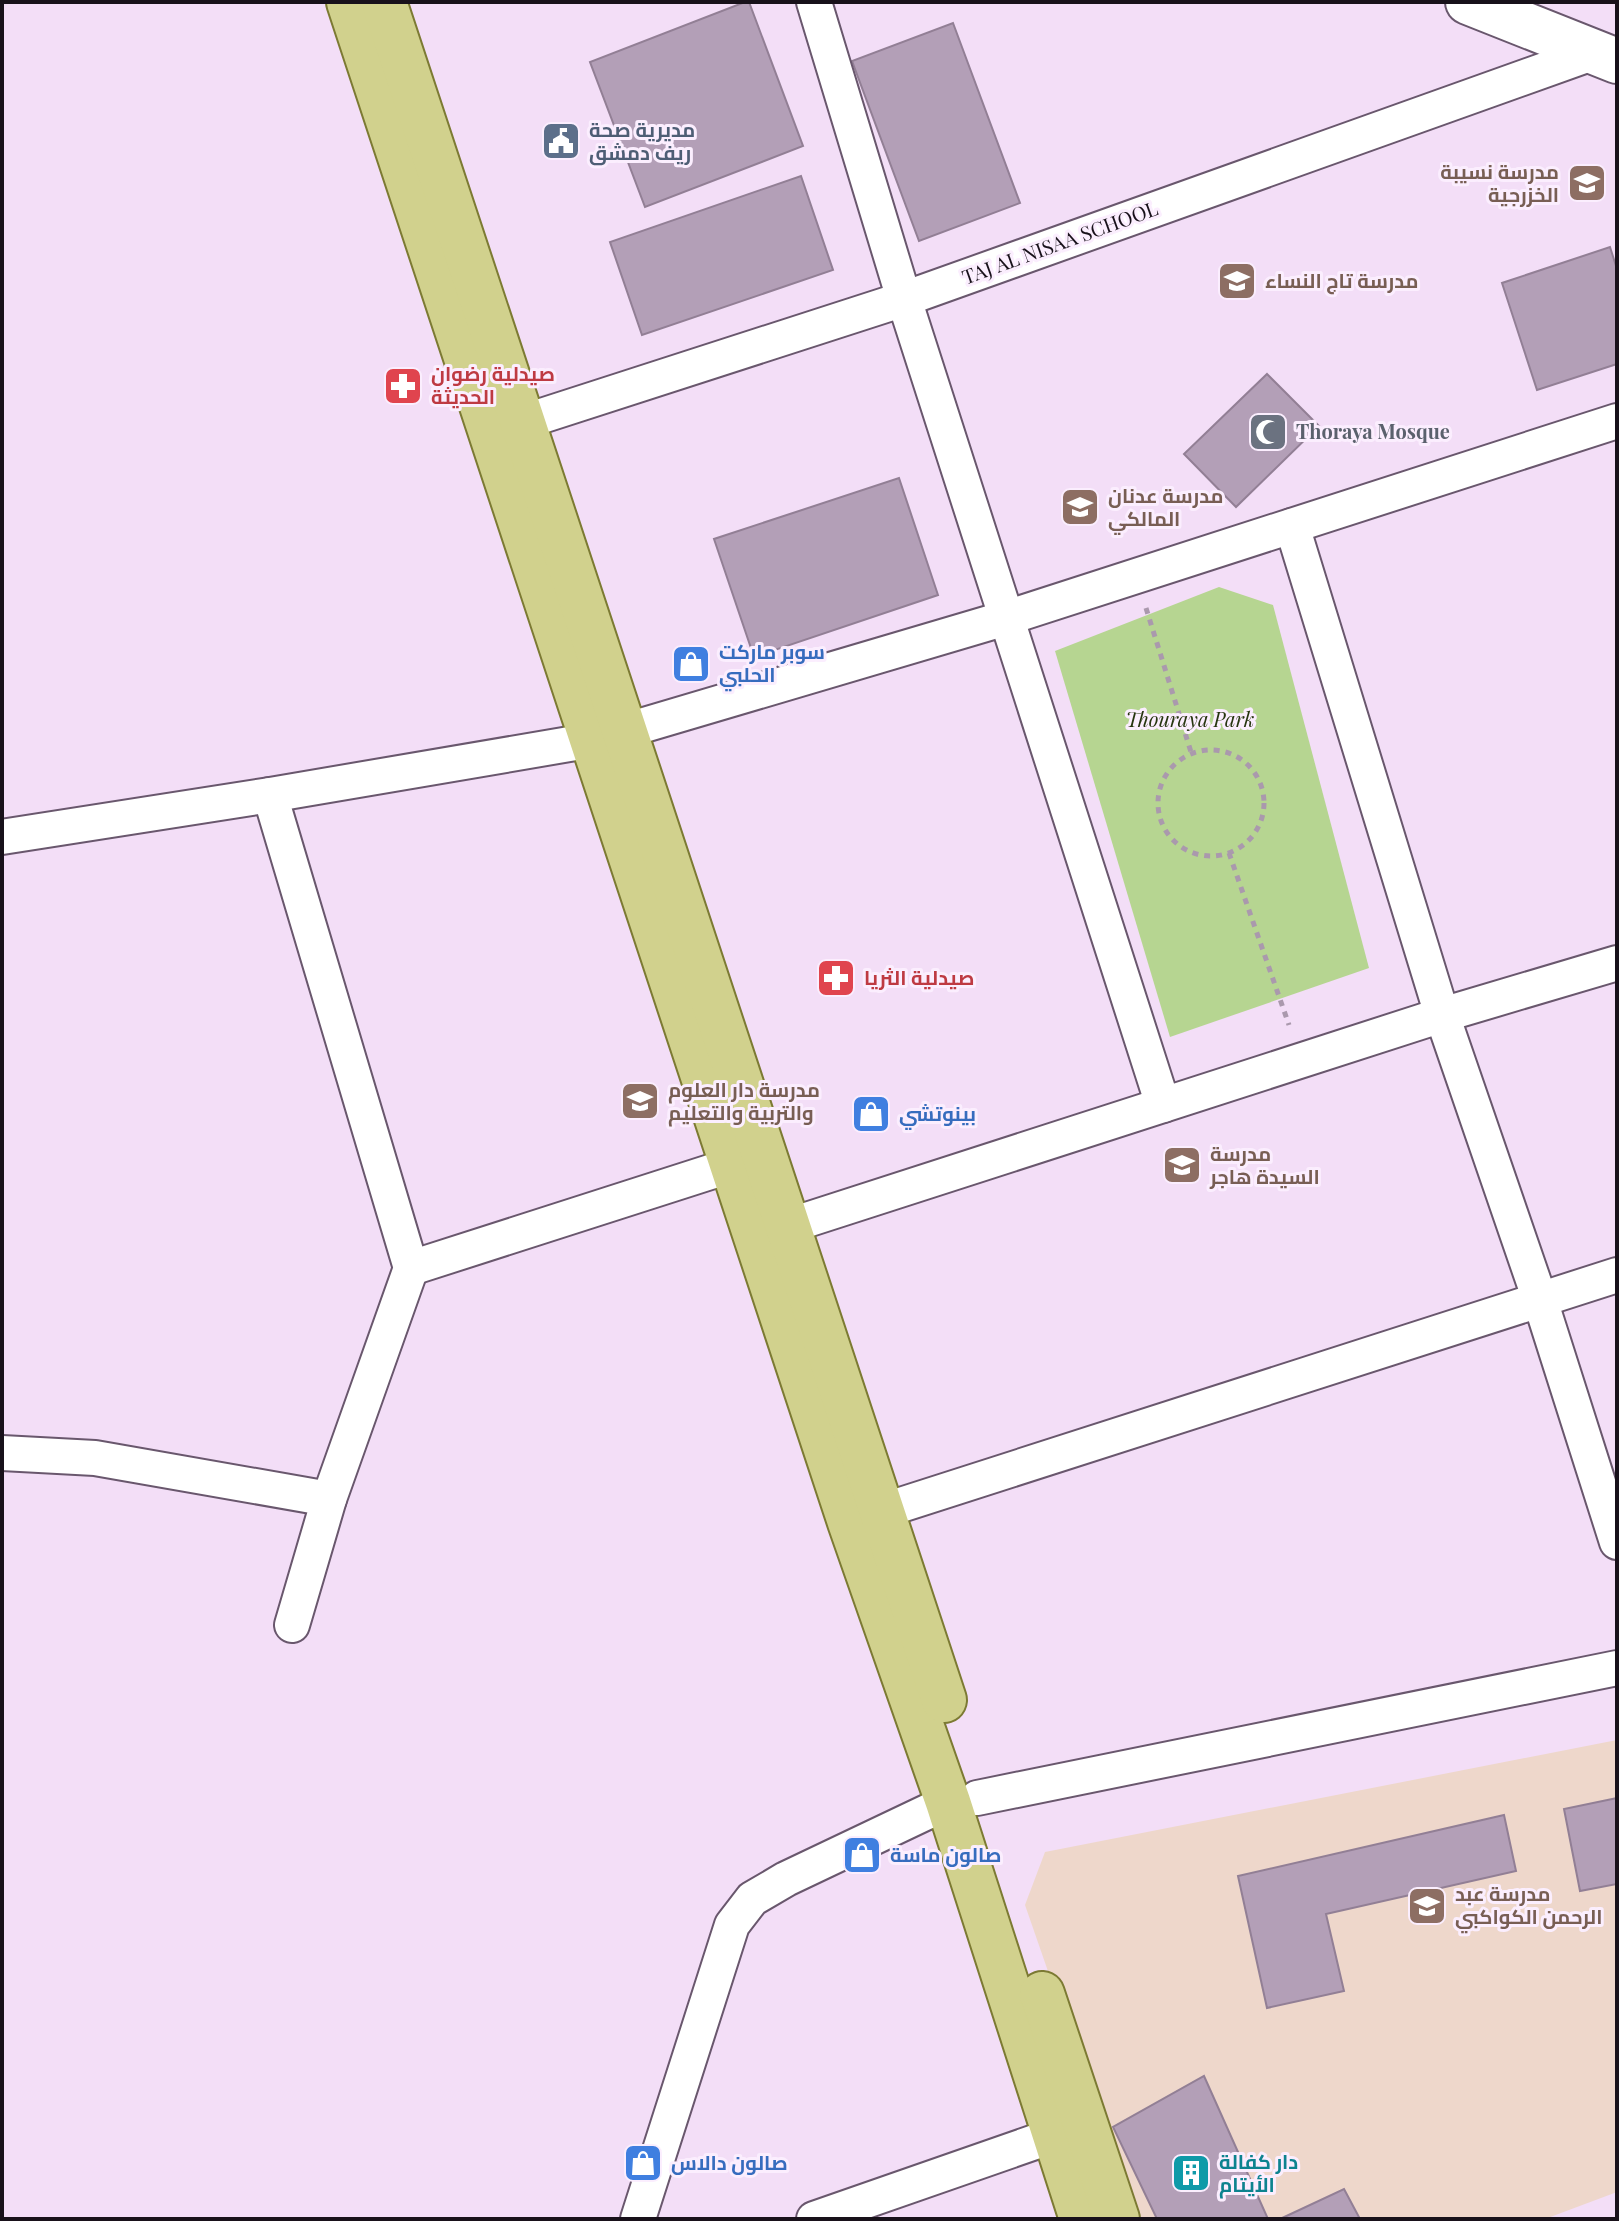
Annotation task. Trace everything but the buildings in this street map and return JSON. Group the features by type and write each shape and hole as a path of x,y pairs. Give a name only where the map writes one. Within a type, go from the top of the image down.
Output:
{"main road":[{"path":"349,2 609,735 788,1226 882,1511 1055,2135 1082,2219"},
{"path":"384,2 523,422 732,1165 763,1250 850,1522 962,1800 1117,2219"}],"street":[{"path":"814,2 904,299 1163,1105"},
{"path":"1468,2 1606,56"},
{"name":"TAJ AL NISAA SCHOOL","path":"523,422 904,299 1606,56"},
{"path":"2,837 270,795 609,735 1006,618 1617,421"},
{"path":"1292,526 1442,1015 1540,1300 1617,1542"},
{"path":"270,795 411,1268 329,1499 292,1625"},
{"path":"788,1226 1442,1015 1617,963"},
{"path":"411,1268 732,1165"},
{"path":"882,1511 1617,1275"},
{"path":"2,1453 95,1458 329,1499"},
{"path":"638,2219 732,1925 752,1899 786,1879 962,1800 1617,1668"},
{"path":"814,2219 1055,2135"}],"path":[{"path":"1136,576 1191,752"},
{"path":"1210,749 1232,753 1248,764 1259,778 1264,796 1259,826 1248,842 1229,853 1200,855 1182,848 1169,835 1160,819 1157,801 1161,782 1171,766 1191,752 1210,749"},
{"path":"1229,853 1301,1060"}],"shaded area":[{"path":"1617,1740 1617,2192 1545,2219 1134,2219 1025,1905 1045,1852"}],"green space":[{"name":"Thouraya Park","path":"1219,587 1273,605 1369,968 1170,1037 1055,651"}],"place":[{"name":"مديرية صحة ريف دمشق","path":"561,141"},
{"name":"مدرسة نسيبة الخزرجية","path":"1587,183"},
{"name":"مدرسة تاج النساء","path":"1237,281"},
{"name":"صيدلية رضوان الحديثة","path":"403,386"},
{"name":"Thoraya Mosque","path":"1268,432"},
{"name":"مدرسة عدنان المالكي","path":"1080,507"},
{"name":"سوبر ماركت الحلبي","path":"691,664"},
{"name":"صيدلية الثريا","path":"836,978"},
{"name":"مدرسة دار العلوم والتربية والتعليم","path":"640,1101"},
{"name":"بينوتشي","path":"871,1114"},
{"name":"مدرسة السيدة هاجر","path":"1182,1165"},
{"name":"صالون ماسة","path":"862,1855"},
{"name":"مدرسة عبد الرحمن الكواكبي","path":"1427,1906"},
{"name":"صالون دالاس","path":"643,2163"},
{"name":"دار كفالة الأيتام","path":"1191,2173"}]}
